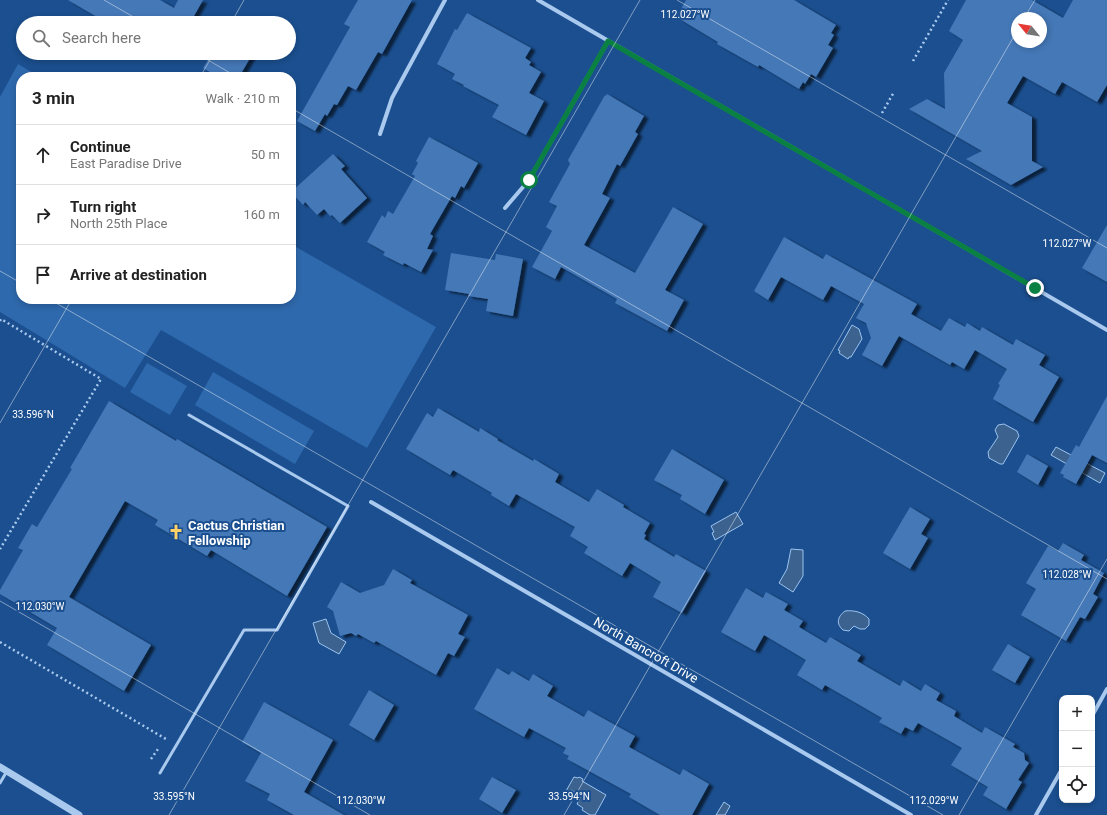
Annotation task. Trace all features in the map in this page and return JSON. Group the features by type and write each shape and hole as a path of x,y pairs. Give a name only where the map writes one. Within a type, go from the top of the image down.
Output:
{"street":[{"path":"380,134 392,98 445,0"},
{"path":"538,0 1107,330"},
{"path":"505,208 529,180 608,41"},
{"name":"North Bancroft Drive","path":"371,502 911,815"},
{"path":"1095,711 1107,689"},
{"path":"0,767 79,815"},
{"path":"1036,815 1059,774"}],"lane":[{"path":"160,773 244,630 277,630 348,506 189,415"},
{"path":"0,783 7,771"}],"path":[{"path":"913,61 948,0"},
{"path":"882,113 894,92"},
{"path":"0,321 1,319 101,379 0,550"},
{"path":"0,642 166,738"}],"shaded area":[{"path":"18,64 32,72 16,72 16,304 296,304 296,247 436,327 367,448 161,330 125,388 0,312 0,97"},
{"path":"852,325 859,329 862,339 851,357 848,359 839,353 840,351 838,350"},
{"path":"147,363 187,386 170,415 130,392"},
{"path":"213,372 314,431 295,464 195,405"},
{"path":"1004,424 1017,431 1019,436 1003,464 1000,464 989,458 988,452 998,437 995,430 998,425"},
{"path":"1056,447 1105,473 1100,483 1051,455"},
{"path":"736,512 743,524 715,540 712,533 714,532 711,526"},
{"path":"791,549 803,550 803,576 793,592 779,583 787,569"},
{"path":"845,611 855,611 861,613 869,619 869,625 865,629 860,629 854,626 849,631 843,630 838,623 838,620"},
{"path":"326,619 331,633 346,642 339,654 319,643 313,623"},
{"path":"574,777 583,779 582,781 606,795 595,815 590,815 582,810 583,808 577,804 581,796 571,790 569,793 566,791"},
{"path":"724,802 730,806 725,815 716,815"}],"building":[{"path":"68,0 160,0 174,8 178,0 203,0 194,16 95,16"},
{"path":"358,0 412,0 382,54 378,52 356,90 348,86 337,105 334,104 327,116 325,114 315,131 297,121 350,27 344,24"},
{"path":"686,0 794,0 836,25 831,33 834,35 828,45 833,48 816,77 811,74 805,84 803,82 799,89 759,65 758,67 717,44 718,42 678,18 682,12 680,11"},
{"path":"966,0 1032,0 1063,18 1073,0 1107,0 1107,85 1097,102 1062,82 1055,94 1023,76 1007,103 1032,117 1032,161 1043,167 1011,185 966,159 982,151 909,109 927,99 945,109 944,73 963,40 949,31"},
{"path":"467,13 531,48 525,58 531,62 529,65 541,72 529,93 544,101 526,135 492,117 499,105 452,79 455,74 437,64 455,29 457,30"},
{"path":"208,60 249,60 242,72 210,72 203,68"},
{"path":"607,94 644,116 635,132 638,134 620,166 617,164 602,194 610,198 584,245 635,273 673,207 703,224 665,290 684,300 667,331 615,303 617,299 561,267 555,279 532,267 552,231 546,227 557,206 549,202 570,164 568,160 605,95 606,96"},
{"path":"429,137 478,163 464,188 461,186 455,198 452,196 430,234 433,236 427,249 433,250 421,272 404,263 403,265 383,255 385,252 367,242 382,215 385,218 388,211 393,214 415,176 412,174 418,163 416,161"},
{"path":"333,154 345,166 341,169 367,198 340,223 332,215 330,216 324,209 317,215 305,202 303,205 296,197 296,187"},
{"path":"1107,225 1107,282 1082,268"},
{"path":"784,237 823,259 826,254 917,304 911,314 941,331 949,318 965,327 967,323 980,331 982,327 1013,345 1016,339 1045,355 1039,365 1059,377 1033,422 993,399 1000,385 998,384 1007,369 975,350 964,369 952,362 950,365 899,336 882,366 862,355 871,338 866,323 856,318 864,304 831,286 823,300 781,277 768,300 754,291"},
{"path":"451,253 495,260 496,254 523,259 513,316 486,311 488,299 445,290"},
{"path":"1107,396 1107,463 1092,455 1076,484 1063,477 1064,475 1060,473 1076,445 1079,447"},
{"path":"109,401 327,527 287,596 211,550 207,556 155,525 158,520 125,501 69,597 151,645 124,691 47,645 57,628 0,594 0,590 23,550 18,548 32,524 37,527 72,469 70,468"},
{"path":"438,408 479,432 480,428 498,439 497,440 533,461 534,459 559,474 555,482 589,502 597,489 650,523 644,534 646,535 644,539 674,557 676,554 706,571 682,613 653,597 661,582 630,563 622,576 584,553 588,547 570,536 575,527 516,494 509,506 491,495 492,493 453,470 450,475 406,449 427,413 433,417"},
{"path":"672,449 724,480 705,514 680,499 682,495 654,480"},
{"path":"1027,454 1048,466 1038,485 1017,472"},
{"path":"910,507 930,519 921,534 928,538 910,569 883,553"},
{"path":"1063,543 1084,555 1081,560 1104,573 1093,594 1098,597 1085,619 1080,617 1066,641 1021,615 1036,589 1026,583 1048,546 1058,551"},
{"path":"393,569 412,580 410,583 468,615 458,634 465,637 454,656 448,653 436,675 376,641 374,643 358,634 356,636 351,633 340,636 333,611 327,607 341,582 360,593 384,585"},
{"path":"746,588 763,598 766,592 788,604 784,610 803,621 799,627 826,643 830,637 861,655 857,661 900,686 903,680 921,691 925,684 940,693 936,700 956,711 954,716 982,733 985,727 1015,744 1013,747 1024,753 1025,760 1029,763 1018,780 1022,782 1006,809 983,795 988,787 951,765 962,748 918,723 913,731 905,727 901,734 879,722 882,718 825,685 822,690 797,675 806,660 764,635 755,651 721,632"},
{"path":"1008,644 1030,657 1015,683 992,670"},
{"path":"497,668 509,675 512,671 529,681 533,674 553,686 547,696 584,717 588,710 635,736 629,747 680,775 683,769 709,784 692,815 660,815 629,797 631,794 567,759 569,756 563,753 566,748 529,728 524,737 474,709"},
{"path":"369,690 394,705 374,740 349,725"},
{"path":"264,702 333,740 304,792 344,815 294,815 267,800 270,794 245,781 261,753 242,742"},
{"path":"492,777 516,790 502,813 479,799"}],"place":[{"name":"Cactus Christian Fellowship","path":"176,532"}],"route":[{"path":"529,180 608,41 1035,288"}]}
